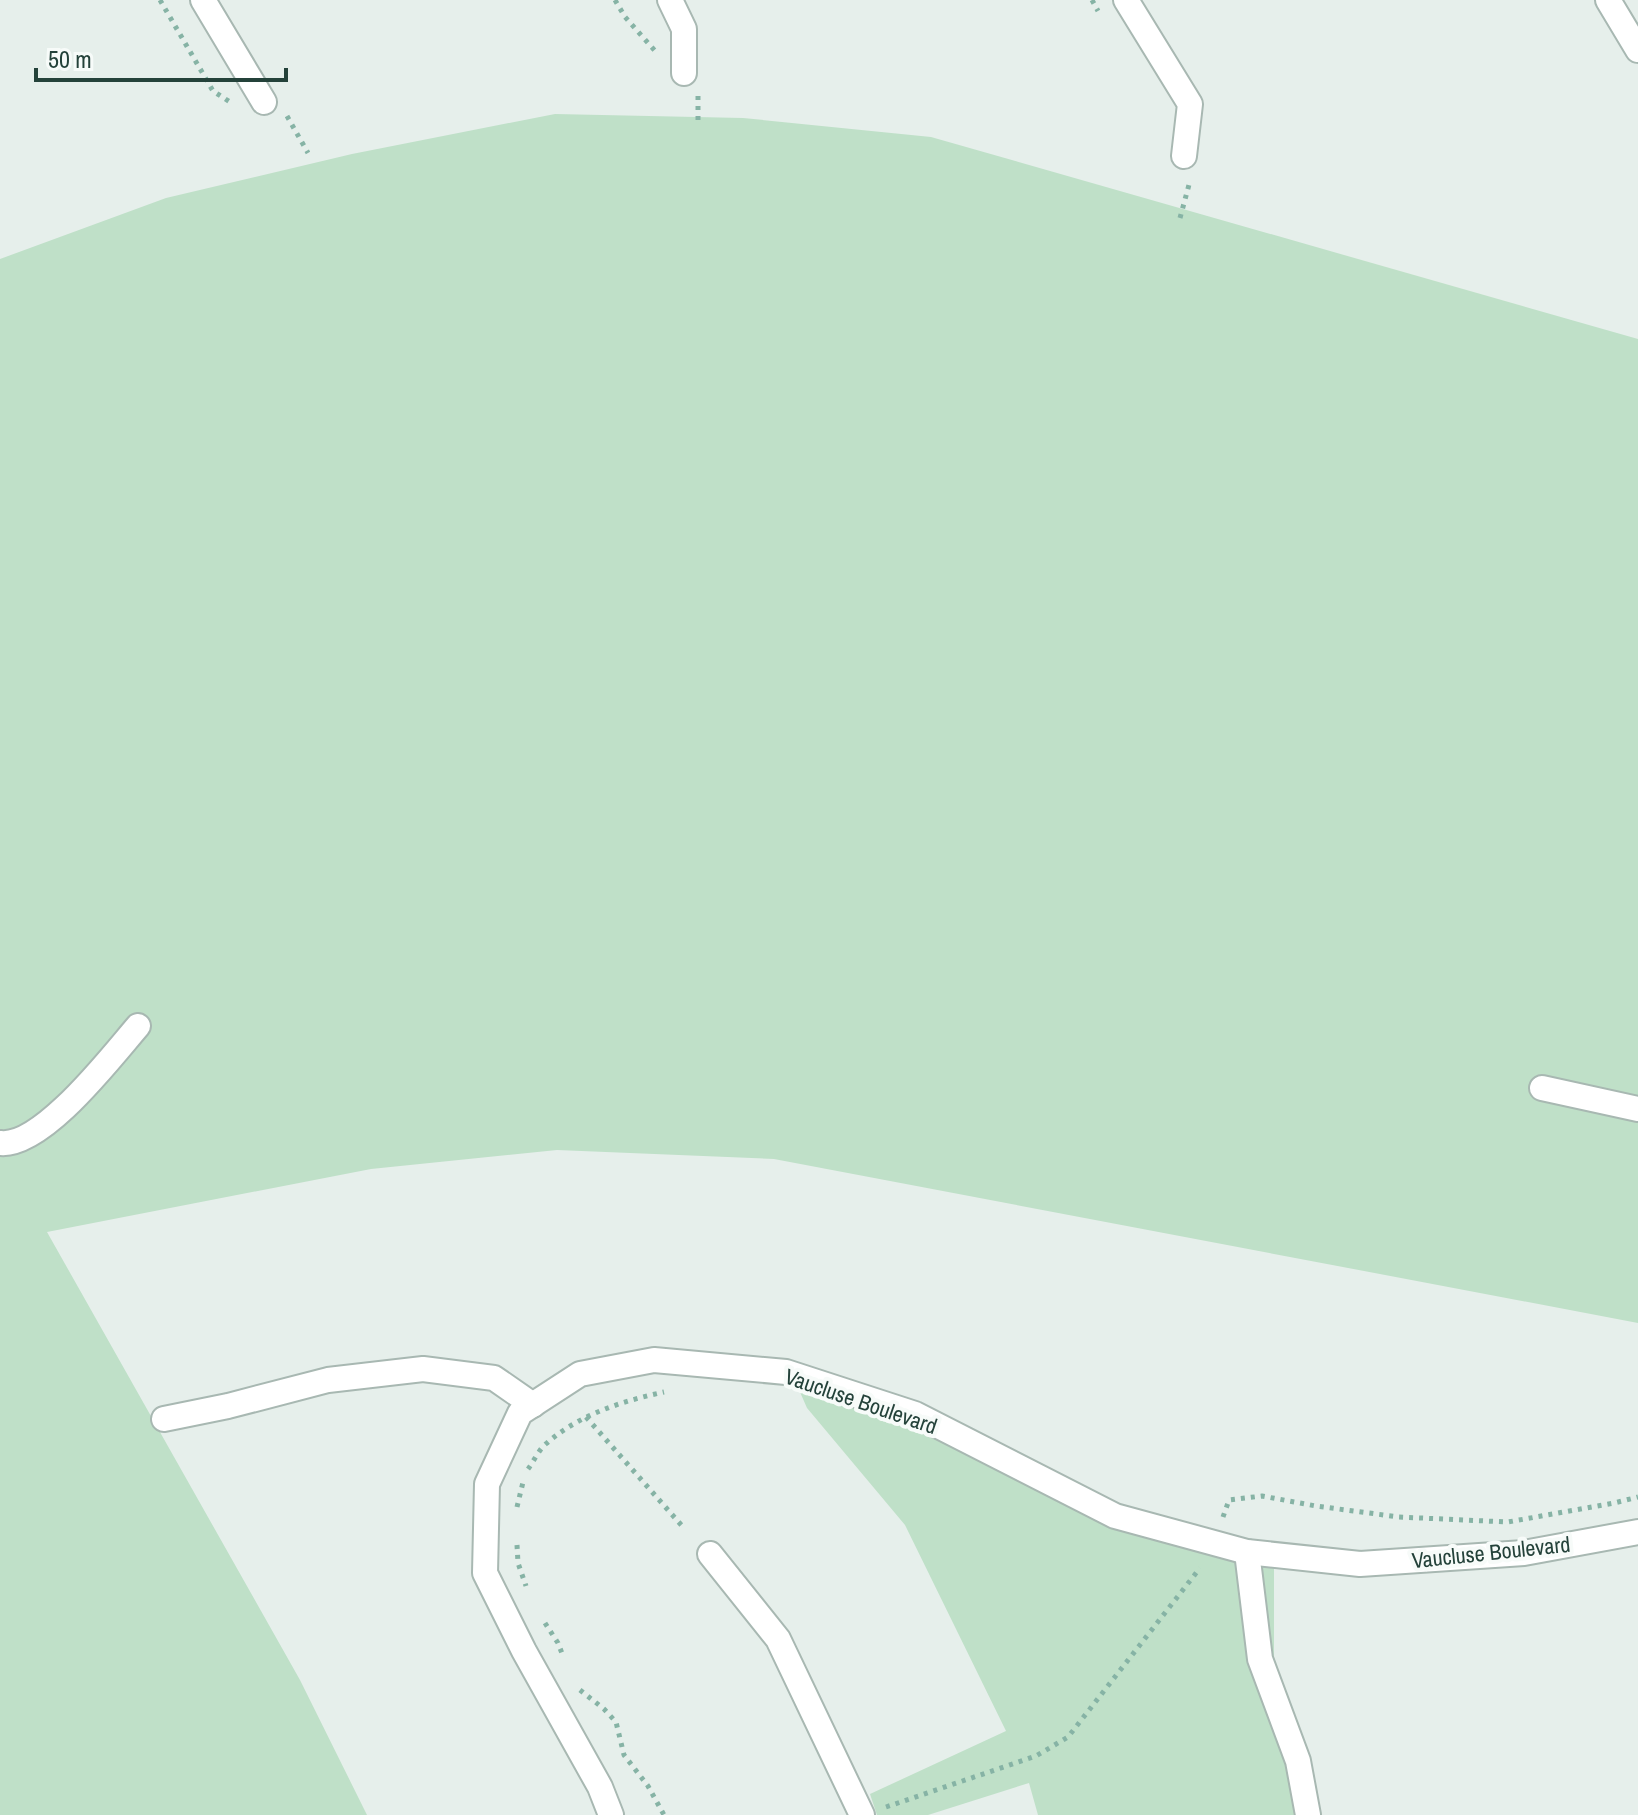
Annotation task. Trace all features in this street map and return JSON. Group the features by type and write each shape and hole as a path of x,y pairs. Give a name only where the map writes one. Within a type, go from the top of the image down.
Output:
{"street":[{"path":"203,0 264,102"},
{"path":"670,0 684,29 684,73"},
{"path":"1608,0 1638,50"},
{"path":"1130,2 1190,104 1184,156"},
{"path":"0,1143 10,1144 52,1121 138,1026"},
{"path":"1542,1088 1638,1109"},
{"name":"Vaucluse Boulevard","path":"611,1815 600,1787 524,1651 485,1573 487,1484 520,1413 580,1374 654,1360 786,1372 915,1414 1115,1516 1247,1552 1360,1564 1524,1553 1638,1532"},
{"path":"164,1419 328,1380 423,1369 494,1378 533,1405"},
{"path":"1247,1552 1260,1659 1298,1761 1308,1815"},
{"path":"710,1554 778,1639 869,1812"}],"path":[{"path":"1092,0 1099,12"},
{"path":"1180,218 1190,182 1184,156"},
{"path":"516,1516 525,1473 545,1444 586,1417 627,1400 666,1392"},
{"path":"586,1417 683,1527"},
{"path":"869,1812 1036,1756 1068,1737 1219,1544 1219,1527 1229,1500 1262,1496 1399,1517 1508,1522 1638,1497"},
{"path":"516,1531 518,1563 528,1589"},
{"path":"539,1613 563,1657"},
{"path":"577,1688 616,1722 624,1755 648,1786 664,1815"}],"green space":[{"path":"555,114 743,118 931,137 1638,339 1638,1323 774,1159 557,1150 371,1169 47,1232 300,1680 367,1815 0,1815 0,259 166,198 352,154"},
{"path":"796,1383 915,1414 1115,1515 1274,1559 1274,1658 1308,1756 1320,1815 1038,1815 1029,1783 928,1815 877,1815 870,1794 1006,1731 905,1525 807,1408"}]}
